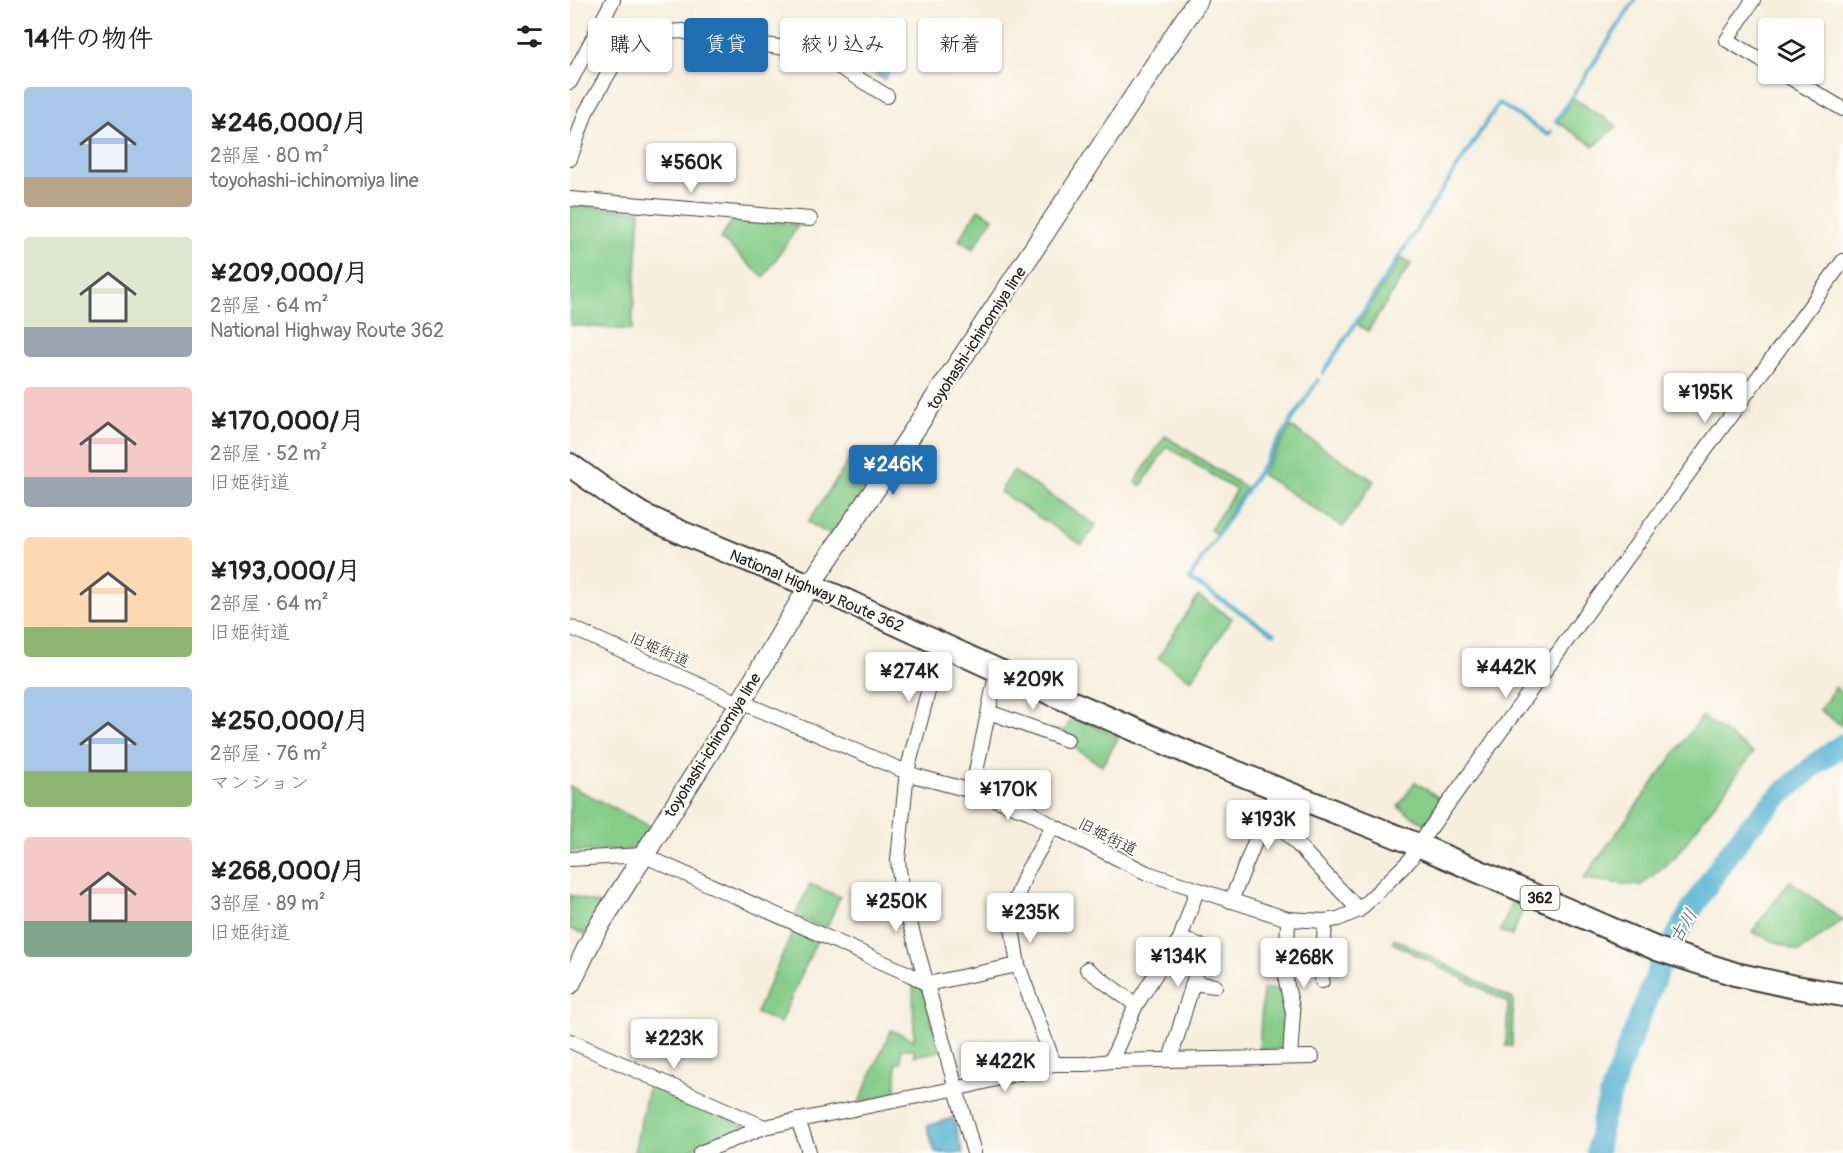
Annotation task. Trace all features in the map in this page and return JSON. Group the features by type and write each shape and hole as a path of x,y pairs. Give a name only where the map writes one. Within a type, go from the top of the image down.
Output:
{"highway":[{"name":"National Highway Route 362","path":"570,465 641,514 810,585 997,670 1277,790 1418,845 1669,953 1735,974 1843,995"}],"main road":[{"name":"toyohashi-ichinomiya line","path":"570,984 595,932 741,702 810,585 1198,0"}],"street":[{"path":"570,82 613,0"},
{"path":"1753,0 1727,40 1758,58"},
{"path":"570,159 586,112 631,35 682,31 715,40 800,50 826,58 887,96"},
{"path":"1801,84 1843,109"},
{"path":"570,200 810,219"},
{"name":"旧姫街道","path":"572,632 916,776 972,791 1030,812 1147,873 1288,919 1325,921 1338,919 1359,910 1410,860 1418,845 1843,261"},
{"path":"941,643 907,771 898,860 902,895 974,1153"},
{"path":"972,791 997,670"},
{"path":"989,712 1067,740"},
{"path":"1231,901 1277,790"},
{"path":"1266,812 1359,910"},
{"path":"1053,826 1026,873 1014,904 1011,922 1018,965 1054,1064"},
{"path":"570,858 643,855 927,984 1018,965"},
{"path":"1111,1061 1136,1005 1180,939 1197,890"},
{"path":"1288,919 1286,981 1293,1012 1290,1057"},
{"path":"1322,981 1325,921"},
{"path":"1170,1060 1196,973 1198,945 1180,939"},
{"path":"1087,969 1136,1005"},
{"path":"1193,983 1215,986"},
{"path":"570,1041 764,1127"},
{"path":"700,1153 764,1127 956,1088 1054,1064 1312,1057"},
{"path":"798,1120 808,1153"}],"green space":[{"path":"1573,98 1617,126 1594,146 1557,122"},
{"path":"570,205 640,211 632,330 570,325"},
{"path":"978,209 993,218 973,249 959,240"},
{"path":"734,218 798,226 764,277 720,239"},
{"path":"1401,258 1411,264 1368,331 1358,325"},
{"path":"1291,427 1374,481 1343,527 1261,474"},
{"path":"1165,436 1246,488 1216,534 1210,530 1236,490 1167,446 1141,486 1135,482"},
{"path":"850,459 875,475 830,535 808,522"},
{"path":"1013,471 1096,525 1082,545 1000,492"},
{"path":"1198,596 1232,618 1191,680 1158,658"},
{"path":"1835,687 1843,695 1842,726 1820,710"},
{"path":"1073,716 1119,737 1102,766 1047,730 1065,730"},
{"path":"1702,716 1753,753 1675,857 1640,886 1583,879"},
{"path":"1415,782 1444,801 1426,825 1398,807"},
{"path":"570,786 652,827 638,849 570,852"},
{"path":"1790,881 1843,920 1799,952 1752,932"},
{"path":"810,884 840,897 826,929 795,916"},
{"path":"570,895 602,905 585,934 570,929"},
{"path":"1512,902 1524,907 1512,936 1500,931"},
{"path":"794,929 817,940 780,1023 756,1013"},
{"path":"1394,938 1513,999 1512,1046 1506,1046 1508,1002 1393,943"},
{"path":"913,982 922,986 940,1051 914,1056 914,1049 901,1049 901,1063 896,1063 896,1094 859,1102 891,1030 914,1040"},
{"path":"1263,989 1284,989 1289,1012 1286,1049 1259,1049"},
{"path":"649,1083 747,1127 682,1153 634,1153"}],"water":[{"path":"872,72 889,72 884,80"},
{"path":"953,1118 963,1153 935,1153 927,1126"}],"waterway":[{"path":"1556,121 1635,0"},
{"path":"1323,373 1499,103 1548,135 1551,131"},
{"path":"1274,634 1189,579 1318,380"},
{"name":"古川","path":"1597,1153 1602,1122 1627,1049 1660,966 1690,912 1723,861 1748,828 1775,800 1817,763 1843,744"}]}
